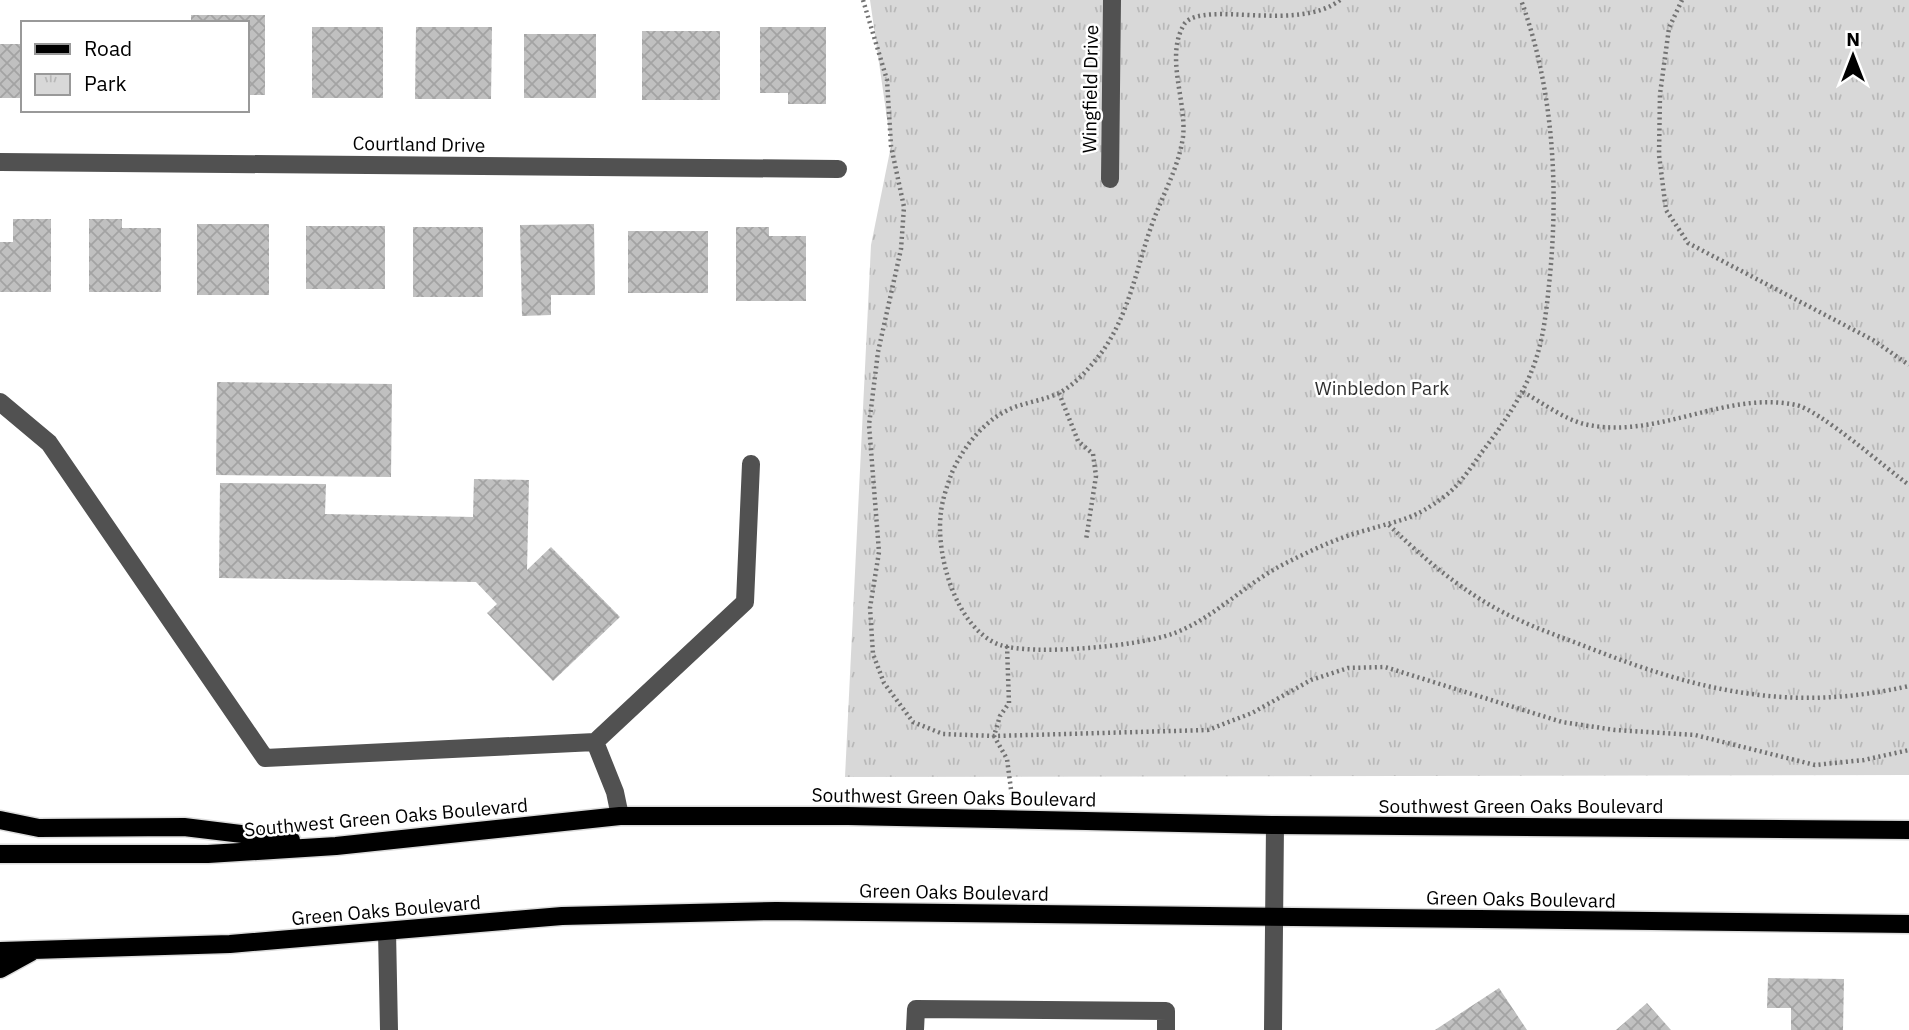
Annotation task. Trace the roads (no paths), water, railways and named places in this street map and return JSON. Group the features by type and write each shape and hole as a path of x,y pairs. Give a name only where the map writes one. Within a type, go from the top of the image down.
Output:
{"main road":[{"name":"Southwest Green Oaks Boulevard","path":"0,854 208,854 336,846 620,816 848,816 1275,825 1909,830"},
{"path":"0,820 38,828 184,828 336,846"},
{"name":"Green Oaks Boulevard","path":"0,951 230,944 562,916 776,911 1909,924"},
{"path":"0,969 34,951"}],"street":[{"name":"Wingfield Drive","path":"1110,180 1112,0"},
{"name":"Courtland Drive","path":"0,162 838,169"},
{"path":"0,402 48,443 265,758 596,742 745,602 751,464"},
{"path":"596,742 615,792 620,816"},
{"path":"1273,1030 1275,825"},
{"path":"387,931 389,1030"},
{"path":"915,1030 916,1009 930,1009 1166,1011 1166,1030"}],"park label":[{"name":"Winbledon Park","path":"1382,388"}]}
